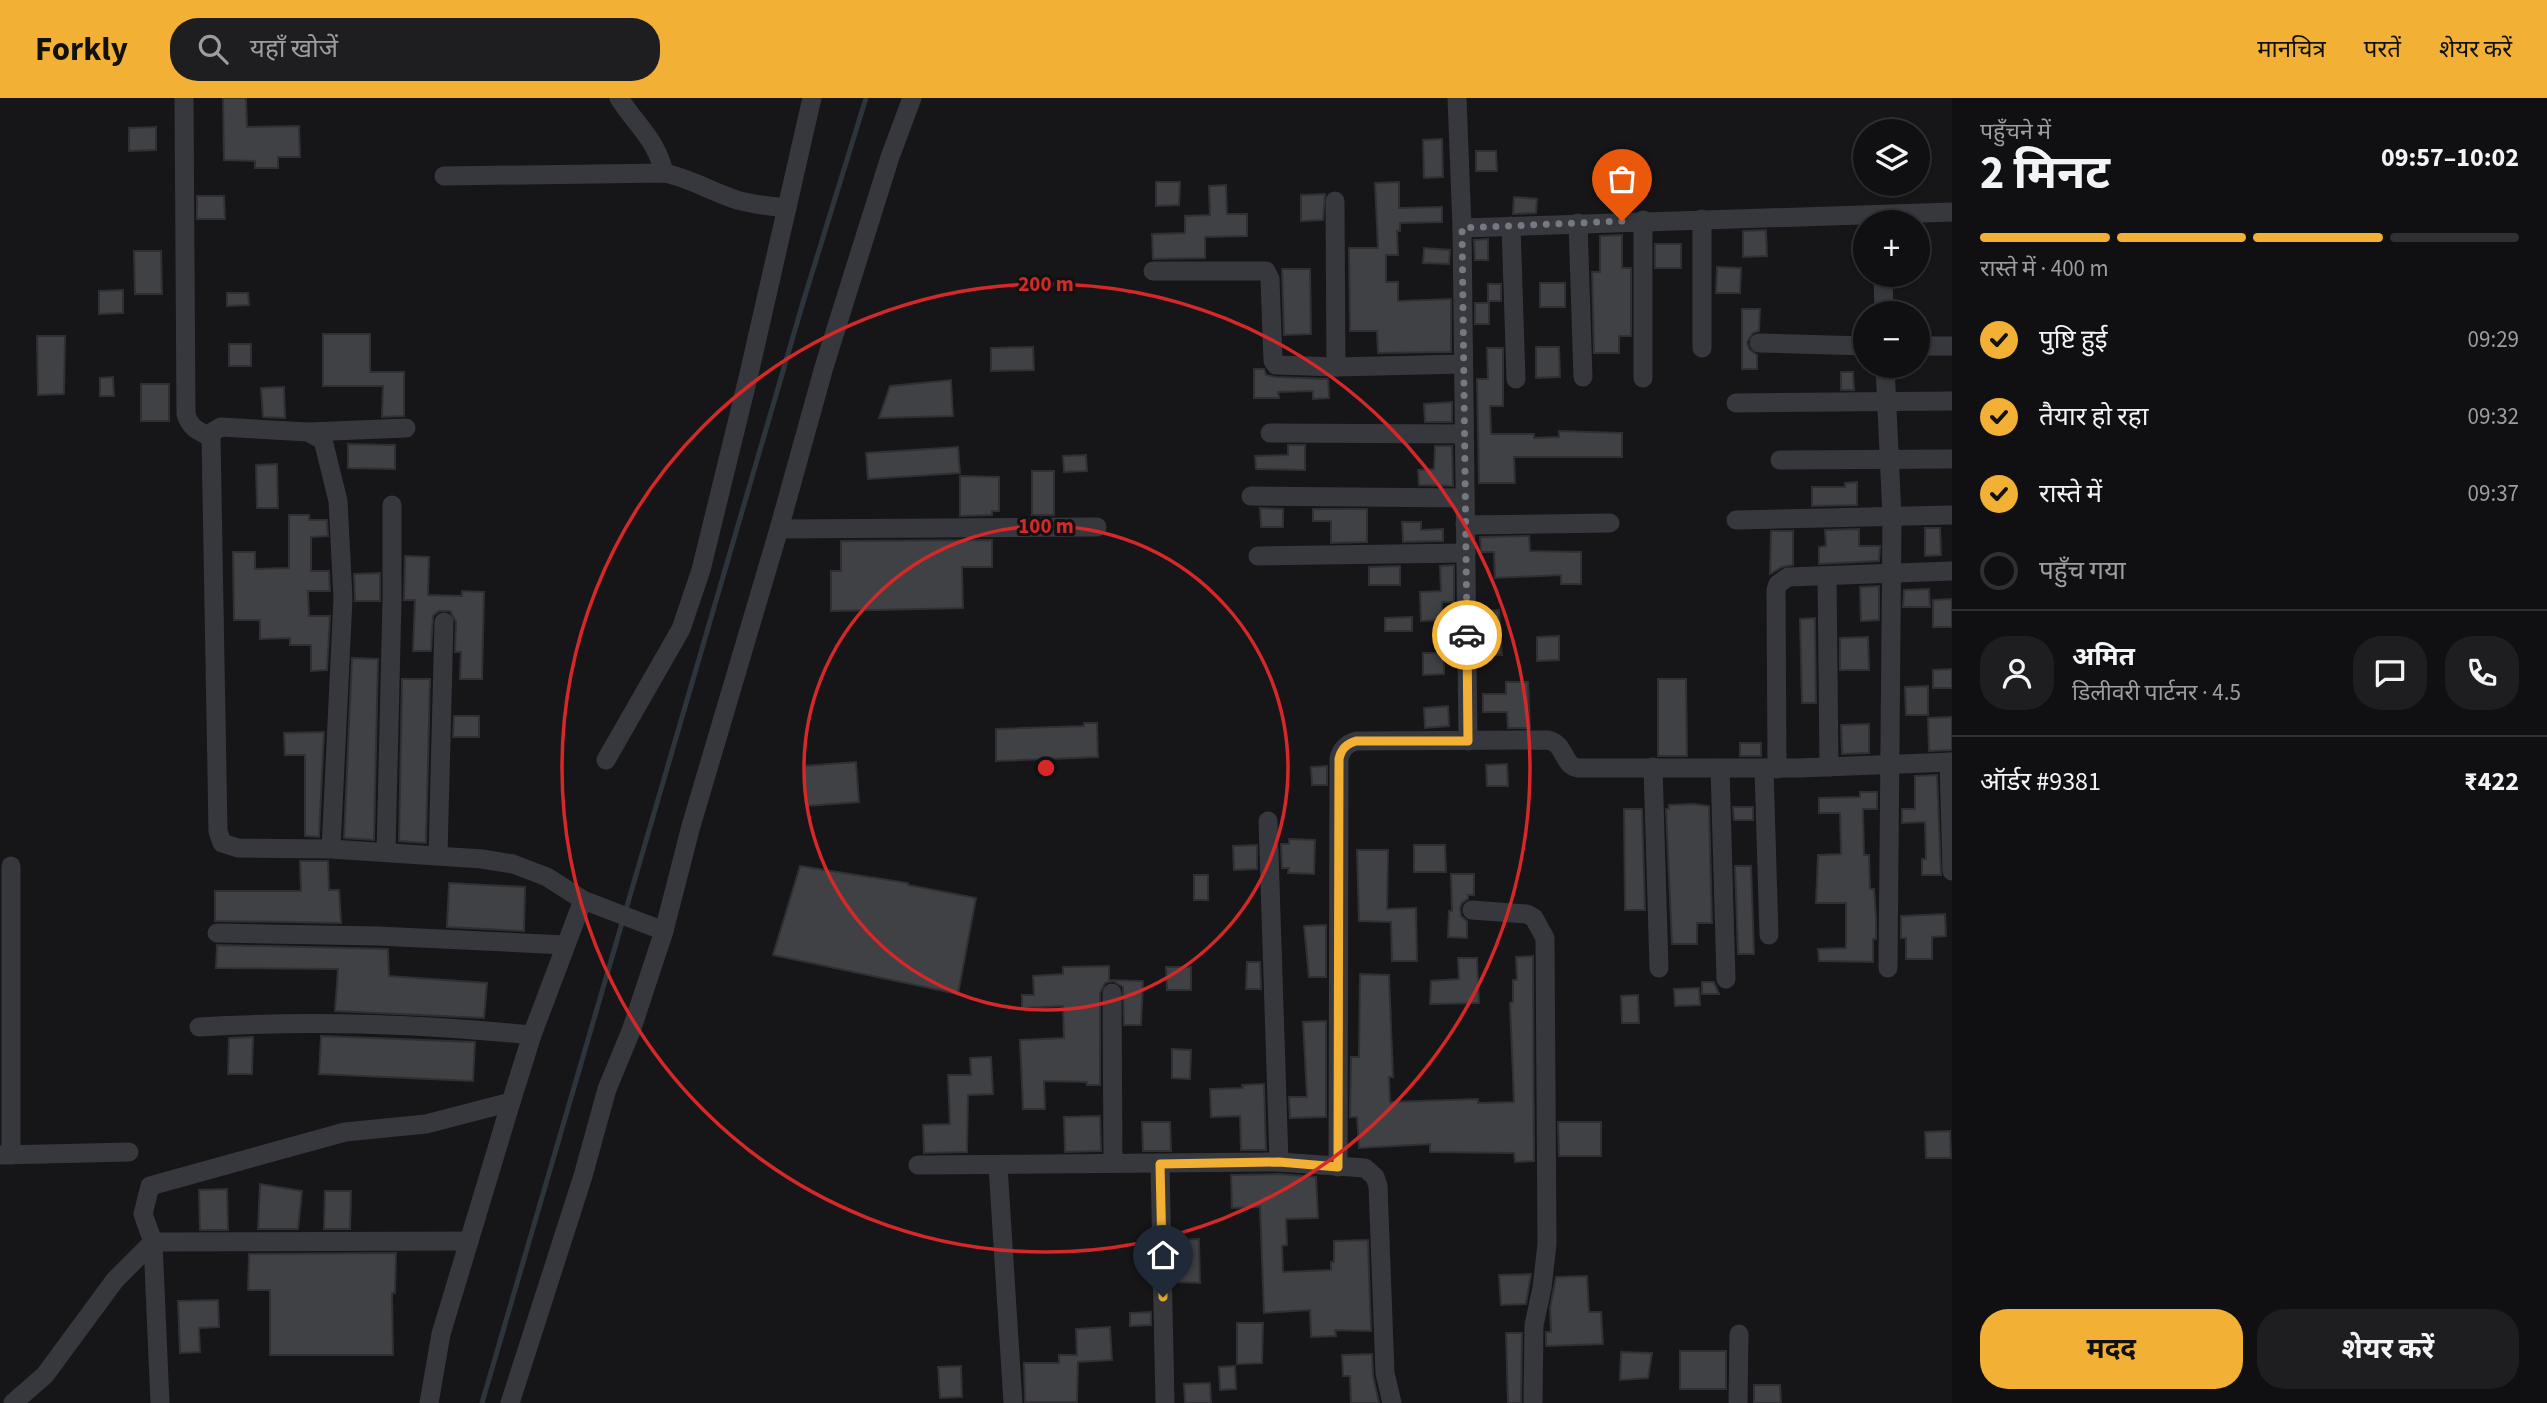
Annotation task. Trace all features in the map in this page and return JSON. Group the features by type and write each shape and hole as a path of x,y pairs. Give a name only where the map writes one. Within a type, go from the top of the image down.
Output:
{"street":[{"path":"184,98 186,414 189,424 195,430 211,438"},
{"path":"620,98 652,140 664,173"},
{"path":"607,760 681,628 701,570 812,98"},
{"path":"510,1403 583,1176 607,1089 631,1031 664,931 691,826 828,354 890,157 912,98"},
{"path":"1457,98 1462,228 1468,741"},
{"path":"444,176 664,173 680,176 735,199 787,208"},
{"path":"1335,201 1336,367"},
{"path":"1930,214 1952,212"},
{"path":"1462,228 1643,220 1853,218"},
{"path":"1702,219 1702,348"},
{"path":"1643,220 1643,378"},
{"path":"1578,223 1583,377"},
{"path":"1511,226 1516,379"},
{"path":"1153,271 1266,271 1270,279 1273,361 1276,365 1336,367 1463,364"},
{"path":"1759,343 1853,346"},
{"path":"1930,346 1952,345"},
{"path":"1885,378 1892,517 1888,968"},
{"path":"1736,403 1952,401"},
{"path":"406,428 308,432 221,427 214,431 211,438 220,841 238,848 331,849 438,855 513,864 547,877 583,900 664,931"},
{"path":"308,432 323,440 338,500 342,584 331,849"},
{"path":"1270,433 1464,434"},
{"path":"1780,460 1952,459"},
{"path":"1251,496 1465,498"},
{"path":"386,852 393,600 392,505"},
{"path":"1736,520 1952,515"},
{"path":"1465,525 1610,523"},
{"path":"779,529 1097,527"},
{"path":"1258,556 1466,553"},
{"path":"1769,935 1770,769 1778,584 1788,577 1952,571"},
{"path":"1827,576 1829,767"},
{"path":"438,855 444,622"},
{"path":"1338,1167 1337,896 1340,751 1346,745 1356,741 1554,742 1561,748 1569,764 1578,768 1770,769 1950,762 1952,872"},
{"path":"1653,767 1659,968"},
{"path":"1720,768 1726,979"},
{"path":"1268,821 1279,1162"},
{"path":"11,866 6,987 6,1155 129,1152"},
{"path":"429,1403 441,1334 511,1102 532,1035 583,900"},
{"path":"1472,910 1527,914 1534,918 1545,938 1547,1244 1534,1325 1533,1403"},
{"path":"217,933 379,936 565,945"},
{"path":"1112,993 1113,1163"},
{"path":"199,1027 316,1023 422,1026 532,1035"},
{"path":"160,1403 153,1242 143,1213 150,1186 345,1132 426,1124 511,1102"},
{"path":"918,1165 1279,1162 1365,1168 1375,1177 1378,1186 1385,1373 1392,1403"},
{"path":"1160,1164 1165,1403"},
{"path":"998,1166 1013,1403"},
{"path":"13,1403 45,1375 114,1280 153,1242 469,1241"},
{"path":"1738,1403 1739,1334"}],"building":[{"path":"223,98 246,98 247,127 299,126 300,157 278,157 278,168 255,168 255,161 224,160"},
{"path":"156,127 156,150 129,151 129,128"},
{"path":"1442,139 1443,177 1424,178 1423,140"},
{"path":"1476,151 1496,151 1497,171 1476,171"},
{"path":"1156,182 1180,182 1179,205 1156,206"},
{"path":"1399,182 1399,208 1442,207 1442,222 1400,223 1400,231 1397,231 1398,255 1386,255 1386,282 1398,282 1398,301 1451,299 1451,352 1378,353 1377,331 1350,331 1349,248 1378,248 1375,183"},
{"path":"1226,185 1227,214 1247,214 1247,236 1205,237 1205,258 1153,259 1152,234 1185,233 1185,216 1210,215 1209,186"},
{"path":"1325,194 1323,220 1301,221 1301,195"},
{"path":"197,196 224,196 225,219 197,219"},
{"path":"1514,197 1537,199 1536,213 1513,214"},
{"path":"1766,230 1767,256 1743,257 1743,231"},
{"path":"1622,235 1622,268 1631,268 1631,336 1619,336 1619,353 1594,353 1592,272 1600,272 1600,236"},
{"path":"1488,239 1488,260 1475,260 1474,240"},
{"path":"1655,244 1681,244 1681,268 1655,268"},
{"path":"1424,248 1450,250 1449,264 1423,263"},
{"path":"134,251 161,251 162,294 135,294"},
{"path":"1717,267 1741,268 1740,293 1716,293"},
{"path":"1282,269 1310,269 1311,334 1284,335"},
{"path":"1540,283 1565,283 1565,307 1540,307"},
{"path":"1488,284 1501,284 1501,301 1488,301"},
{"path":"123,290 123,313 99,314 99,291"},
{"path":"227,293 248,293 249,305 227,306"},
{"path":"1475,303 1489,303 1489,324 1475,324"},
{"path":"1742,309 1760,309 1759,331 1753,333 1747,342 1749,349 1757,355 1757,369 1742,369"},
{"path":"323,334 370,334 370,372 404,372 404,416 382,417 383,386 323,386"},
{"path":"37,336 65,336 64,394 38,395"},
{"path":"229,344 251,344 251,366 229,366"},
{"path":"1033,347 1034,370 991,371 991,348"},
{"path":"1536,347 1559,347 1560,377 1536,378"},
{"path":"1487,348 1503,348 1503,406 1490,406 1491,434 1534,434 1534,438 1559,437 1559,431 1622,433 1622,457 1514,457 1515,483 1479,483 1477,379 1488,379"},
{"path":"1254,369 1264,369 1266,375 1276,377 1328,379 1329,398 1313,399 1313,391 1278,392 1279,398 1254,398"},
{"path":"1841,372 1853,372 1854,390 1841,390"},
{"path":"113,377 114,396 100,396 100,378"},
{"path":"951,380 953,416 879,418 890,386"},
{"path":"141,384 169,384 169,421 141,421"},
{"path":"284,387 285,418 263,417 261,388"},
{"path":"1452,402 1452,422 1425,422 1424,404"},
{"path":"348,444 395,445 395,469 348,468"},
{"path":"1288,445 1305,445 1305,470 1256,469 1255,456 1288,455"},
{"path":"1435,446 1452,446 1453,486 1419,485 1418,470 1434,469"},
{"path":"958,447 960,473 868,479 866,453"},
{"path":"1086,455 1087,471 1064,472 1063,456"},
{"path":"277,464 278,508 257,508 256,465"},
{"path":"1032,471 1054,471 1054,515 1032,515"},
{"path":"960,476 999,477 999,511 992,511 992,515 960,516"},
{"path":"1857,482 1857,505 1812,506 1812,487 1845,487 1845,483"},
{"path":"1260,508 1283,509 1283,527 1261,527"},
{"path":"1313,509 1367,509 1367,542 1331,543 1331,521 1313,521"},
{"path":"289,515 309,515 309,520 327,520 328,536 311,537 311,571 329,571 330,591 308,591 309,616 330,616 327,670 311,671 311,645 290,645 290,638 260,639 260,620 234,620 233,552 255,552 255,569 289,568"},
{"path":"1402,522 1421,522 1421,530 1443,529 1443,541 1403,542"},
{"path":"1925,528 1940,528 1941,555 1925,556"},
{"path":"1859,529 1859,546 1880,546 1879,561 1819,564 1819,547 1826,546 1825,530"},
{"path":"1771,531 1793,531 1793,565 1782,567 1770,574"},
{"path":"1529,536 1530,551 1581,552 1581,584 1561,584 1561,575 1495,578 1494,552 1481,552 1480,537"},
{"path":"992,540 992,567 962,567 963,608 831,611 831,571 841,571 841,541"},
{"path":"405,556 429,557 428,595 462,596 462,591 484,592 482,679 460,679 461,652 455,652 456,622 450,611 439,611 433,616 431,651 413,651 415,600 404,600"},
{"path":"1454,565 1454,602 1442,602 1442,620 1421,621 1420,592 1441,591 1440,566"},
{"path":"1400,566 1400,585 1369,585 1369,567"},
{"path":"380,573 380,601 355,601 354,574"},
{"path":"1879,586 1879,620 1861,621 1860,587"},
{"path":"1929,589 1930,607 1903,607 1904,590"},
{"path":"1952,599 1952,627 1933,627 1933,600"},
{"path":"1499,610 1502,655 1480,655 1479,611"},
{"path":"1412,617 1412,631 1385,631 1385,618"},
{"path":"1815,618 1816,703 1802,703 1800,619"},
{"path":"1559,636 1559,660 1537,661 1537,637"},
{"path":"1868,637 1869,670 1840,670 1840,638"},
{"path":"1423,653 1444,653 1444,674 1423,675"},
{"path":"352,658 378,659 374,840 344,838"},
{"path":"1952,669 1952,688 1933,688 1933,670"},
{"path":"402,679 430,679 426,843 399,841"},
{"path":"1658,679 1686,679 1687,756 1658,756"},
{"path":"1506,682 1528,682 1530,728 1508,728 1507,712 1483,712 1483,694 1506,694"},
{"path":"1928,686 1928,715 1906,715 1905,687"},
{"path":"1448,706 1449,726 1425,728 1424,708"},
{"path":"454,716 479,716 479,737 453,737"},
{"path":"1952,717 1952,750 1929,751 1928,718"},
{"path":"1084,723 1097,723 1098,757 996,761 996,729 1084,726"},
{"path":"1869,724 1869,753 1842,754 1841,725"},
{"path":"324,732 319,837 305,836 305,755 285,755 284,733"},
{"path":"1740,743 1761,743 1761,756 1740,756"},
{"path":"856,762 859,802 807,806 804,766"},
{"path":"1507,764 1508,786 1487,786 1486,765"},
{"path":"1327,766 1327,785 1312,785 1311,767"},
{"path":"1937,775 1941,875 1922,875 1922,859 1926,859 1925,822 1902,823 1902,809 1915,809 1915,776"},
{"path":"1860,792 1877,792 1877,809 1863,809 1864,855 1869,855 1870,889 1874,889 1876,917 1873,962 1819,961 1818,949 1846,948 1846,903 1816,903 1818,855 1841,854 1840,813 1819,813 1819,798 1860,797"},
{"path":"1669,805 1709,806 1712,923 1697,923 1697,944 1672,944 1666,809 1669,809"},
{"path":"1733,807 1753,807 1753,820 1734,820"},
{"path":"1624,809 1642,809 1645,910 1625,910"},
{"path":"1289,839 1315,840 1314,874 1288,873 1289,868 1282,868 1281,844 1289,844"},
{"path":"1257,845 1257,869 1234,870 1233,846"},
{"path":"1414,845 1445,845 1446,872 1414,872"},
{"path":"1357,850 1388,850 1387,909 1416,908 1417,961 1392,961 1391,922 1359,921"},
{"path":"300,861 328,861 329,890 339,890 341,923 215,921 215,891 301,891"},
{"path":"800,866 908,883 976,898 958,994 773,955"},
{"path":"1735,866 1751,866 1754,954 1738,954"},
{"path":"1451,874 1474,874 1474,895 1468,895 1460,908 1461,916 1467,921 1467,938 1448,937 1449,911 1452,911"},
{"path":"1194,875 1208,875 1208,900 1194,900"},
{"path":"449,883 525,887 524,931 447,927"},
{"path":"1945,914 1946,936 1932,937 1932,959 1906,959 1906,938 1901,938 1901,916"},
{"path":"1326,925 1326,977 1309,977 1304,926"},
{"path":"217,945 388,949 389,976 487,983 484,1018 335,1011 338,969 216,968"},
{"path":"1533,956 1534,1161 1515,1162 1514,1153 1430,1152 1430,1144 1359,1148 1357,1117 1350,1117 1351,1057 1359,1057 1360,974 1389,975 1393,1077 1389,1077 1390,1102 1478,1099 1478,1103 1514,1102 1510,1003 1513,1002 1513,980 1517,980 1516,957"},
{"path":"1458,958 1477,958 1479,1003 1430,1004 1431,981 1459,979"},
{"path":"1247,962 1260,962 1261,989 1246,989"},
{"path":"1109,966 1109,980 1143,981 1141,1025 1124,1025 1123,987 1113,981 1105,983 1100,993 1100,1085 1044,1081 1045,1109 1023,1109 1020,1040 1064,1038 1063,1006 1022,1008 1022,995 1034,995 1033,976 1063,974 1063,967"},
{"path":"1166,967 1191,967 1191,990 1167,990"},
{"path":"1702,982 1714,982 1719,994 1702,994"},
{"path":"1699,988 1700,1005 1675,1006 1674,989"},
{"path":"1638,995 1639,1023 1622,1023 1621,996"},
{"path":"1326,1021 1326,1117 1290,1118 1289,1097 1307,1097 1303,1022"},
{"path":"321,1036 475,1042 473,1081 319,1074"},
{"path":"253,1037 252,1074 228,1074 229,1038"},
{"path":"1172,1049 1191,1050 1190,1079 1172,1078"},
{"path":"991,1057 993,1094 968,1095 967,1152 924,1153 923,1125 950,1124 948,1075 971,1075 970,1058"},
{"path":"1264,1084 1266,1150 1241,1150 1240,1116 1211,1117 1210,1089"},
{"path":"1100,1116 1101,1151 1065,1152 1064,1117"},
{"path":"1142,1122 1170,1122 1171,1151 1143,1151"},
{"path":"1558,1122 1601,1122 1601,1156 1559,1156"},
{"path":"1950,1131 1951,1158 1926,1158 1925,1132"},
{"path":"1279,1174 1316,1177 1318,1218 1286,1219 1287,1245 1282,1246 1283,1272 1331,1270 1331,1262 1334,1262 1334,1241 1368,1240 1371,1331 1335,1330 1336,1336 1311,1337 1310,1310 1264,1313 1260,1207 1232,1208 1231,1175"},
{"path":"260,1184 302,1191 298,1229 258,1229"},
{"path":"227,1189 228,1230 200,1230 199,1190"},
{"path":"325,1191 351,1191 350,1229 324,1229"},
{"path":"1199,1239 1200,1283 1176,1282 1176,1240"},
{"path":"396,1253 395,1293 392,1293 393,1355 270,1355 270,1290 248,1290 249,1254"},
{"path":"1531,1274 1526,1304 1501,1305 1499,1275"},
{"path":"1587,1276 1589,1312 1601,1312 1603,1344 1546,1346 1546,1332 1551,1332 1550,1308 1556,1277"},
{"path":"218,1300 219,1327 199,1328 200,1352 180,1353 178,1301"},
{"path":"1151,1312 1151,1325 1130,1326 1130,1313"},
{"path":"1237,1323 1263,1323 1262,1363 1237,1364"},
{"path":"1110,1327 1112,1360 1078,1362 1077,1402 1025,1402 1024,1363 1059,1363 1059,1355 1077,1355 1076,1329"},
{"path":"1506,1333 1522,1333 1521,1403 1508,1403"},
{"path":"1680,1351 1726,1351 1726,1389 1680,1389"},
{"path":"1621,1352 1652,1353 1648,1378 1620,1380"},
{"path":"1372,1354 1373,1376 1379,1403 1351,1403 1350,1376 1343,1376 1342,1355"},
{"path":"961,1366 962,1397 940,1398 938,1367"},
{"path":"1235,1366 1236,1389 1220,1390 1219,1367"},
{"path":"1210,1383 1211,1403 1185,1403 1184,1384"},
{"path":"1754,1385 1780,1385 1781,1403 1754,1403"}],"waterway":[{"path":"482,1403 804,299 866,98"}],"way so far":[{"path":"1467,635 1462,228 1622,221"}],"route":[{"path":"1163,1297 1160,1164 1279,1162 1338,1167 1337,896 1340,751 1356,741 1468,741 1467,635"}]}
